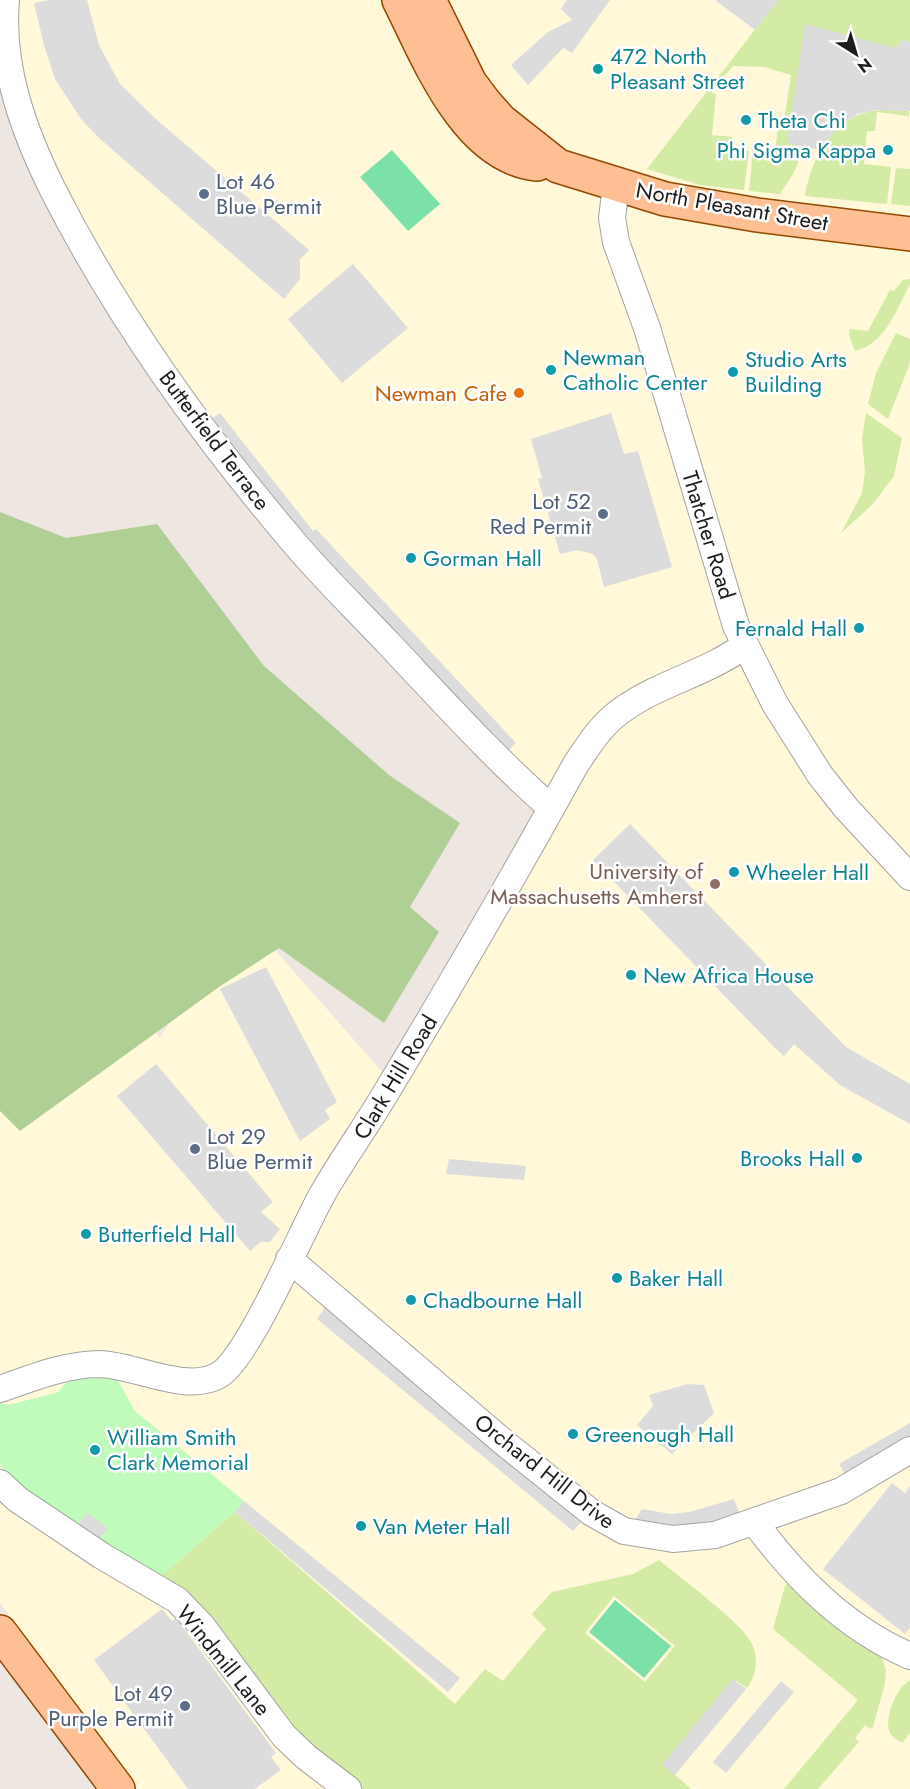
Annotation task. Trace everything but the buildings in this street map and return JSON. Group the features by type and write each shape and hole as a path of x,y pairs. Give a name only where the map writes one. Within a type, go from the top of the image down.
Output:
{"main road":[{"name":"North Pleasant Street","path":"399,0 450,99 487,140 524,162 558,165 665,199 757,215 910,234"},
{"name":"North Pleasant Street","path":"429,0 470,83 485,104 501,121 558,165"},
{"path":"0,1632 118,1789"}],"street":[{"name":"Butterfield Terrace","path":"6,0 1,29 2,57 15,106 30,144 74,230 160,369 200,425 297,546 503,766 551,808"},
{"name":"Thatcher Road","path":"616,185 612,218 616,242 632,280 728,598 745,645 775,704 820,775 846,808 910,877"},
{"name":"Clark Hill Road","path":"0,1389 56,1371 90,1365 121,1366 183,1381 209,1380 226,1370 240,1351 326,1189 387,1091 576,764 608,721 625,707 658,689 720,663 745,645"},
{"name":"Orchard Hill Drive","path":"289,1259 507,1445 604,1522 624,1532 673,1539 715,1535 841,1491 910,1450"},
{"name":"Windmill Lane","path":"0,1483 17,1499 102,1556 177,1600 202,1626 284,1736 306,1757 348,1789"},
{"path":"754,1522 777,1553 816,1594 870,1635 910,1656"}],"shaded area":[{"name":"University of Massachusetts Amherst","path":"17,0 910,0 910,1789 137,1789 0,1603 0,861 20,851 160,1038 238,908 399,1091 561,812 303,541 151,340 70,204 20,87"},
{"name":"Lot 46 Blue Permit","path":"49,0 87,0 99,45 120,84 157,120 309,250 300,259 300,279 284,299 99,138 81,119 55,79 44,45 34,3"},
{"path":"567,0 610,0 572,53 563,48 528,85 511,65 548,32 572,20 561,9"},
{"path":"715,0 778,0 755,30"},
{"path":"805,24 896,48 902,39 910,43 910,111 877,110 858,114 840,125 820,150 787,143"},
{"path":"353,264 408,328 342,383 288,319"},
{"path":"220,413 313,531 316,529 516,743 505,753 303,541 209,421"},
{"name":"Lot 52 Red Permit","path":"611,413 624,454 638,451 672,567 604,587 597,559 593,554 577,550 560,554 538,479 542,478 531,439"},
{"path":"630,824 846,1047 910,1084 910,1124 840,1085 794,1044 784,1056 593,860"},
{"name":"Lot 29 Blue Permit","path":"266,967 337,1102 325,1110 330,1119 300,1141 220,989"},
{"name":"Lot 29 Blue Permit","path":"156,1064 273,1202 261,1212 280,1229 270,1242 261,1242 250,1251 117,1096"},
{"path":"449,1159 526,1166 524,1180 446,1174"},
{"path":"326,1306 583,1520 573,1531 317,1319"},
{"path":"688,1384 704,1385 714,1413 672,1454 637,1425 653,1406 649,1395"},
{"path":"910,1423 910,1440 847,1477 839,1464"},
{"path":"892,1483 905,1493 910,1486 910,1628 905,1634 823,1569"},
{"path":"734,1499 739,1512 696,1527 675,1530 633,1523 642,1509 671,1514 689,1512"},
{"path":"244,1501 460,1678 448,1692 235,1512"},
{"path":"87,1513 108,1528 97,1543 75,1528"},
{"name":"Lot 49 Purple Permit","path":"162,1609 172,1621 176,1618 276,1753 271,1757 281,1770 255,1789 188,1789 94,1660"},
{"path":"733,1679 746,1689 675,1775 662,1765"},
{"path":"781,1681 794,1692 726,1773 713,1762"}],"green space":[{"path":"778,0 910,0 910,43 902,39 896,48 787,142 798,145 800,151 795,171 780,194 749,191 753,151 775,152 778,128 783,128 791,75 764,67 733,66 711,92 716,95 712,135 732,137 732,150 749,151 744,190 700,185 647,169"},
{"path":"909,111 909,116 877,112 875,131 867,131 864,164 891,167 887,204 805,196 821,150 840,126 868,112"},
{"path":"392,150 440,204 408,231 360,177"},
{"path":"896,168 910,169 910,206 891,204"},
{"path":"910,279 910,284 889,324 874,341 855,351 849,335 850,329 868,331 890,290 894,291 903,280"},
{"path":"896,333 910,339 910,363 888,419 868,404 876,373"},
{"path":"866,413 902,438 894,476 872,505 841,533 862,493 865,472 862,439"},
{"path":"0,512 66,538 157,524 264,666 389,775 460,823 410,907 439,932 384,1023 279,948 219,987 20,1131 0,1111"},
{"path":"109,1376 117,1379 135,1411 244,1501 235,1512 158,1579 12,1484 0,1463 0,1403 8,1405 59,1392 63,1386 74,1379"},
{"path":"235,1512 455,1704 485,1669 503,1681 546,1629 532,1614 552,1592 633,1574 659,1560 710,1601 747,1635 754,1649 756,1666 747,1688 734,1679 663,1764 691,1789 360,1789 310,1750 158,1579","holes":["614,1596 675,1646 645,1682 585,1633"]},
{"path":"788,1583 813,1607 882,1658 886,1670 885,1683 873,1727 870,1729 865,1725 855,1738 859,1742 818,1789 784,1789 858,1700 773,1629 785,1586"},
{"path":"615,1600 671,1646 644,1678 589,1632"},
{"path":"910,1680 910,1733 902,1743 890,1733 888,1720 896,1696"}],"place":[{"name":"472 North Pleasant Street","path":"598,69"},
{"name":"Theta Chi","path":"746,120"},
{"name":"Phi Sigma Kappa","path":"888,150"},
{"name":"Lot 46 Blue Permit","path":"204,194"},
{"name":"Newman Catholic Center","path":"551,370"},
{"name":"Studio Arts Building","path":"733,372"},
{"name":"Newman Cafe","path":"519,393"},
{"name":"Lot 52 Red Permit","path":"603,514"},
{"name":"Gorman Hall","path":"411,558"},
{"name":"Fernald Hall","path":"859,628"},
{"name":"Wheeler Hall","path":"734,872"},
{"name":"University of Massachusetts Amherst","path":"715,884"},
{"name":"New Africa House","path":"631,975"},
{"name":"Lot 29 Blue Permit","path":"195,1149"},
{"name":"Brooks Hall","path":"857,1158"},
{"name":"Butterfield Hall","path":"86,1234"},
{"name":"Baker Hall","path":"617,1278"},
{"name":"Chadbourne Hall","path":"411,1300"},
{"name":"Greenough Hall","path":"573,1434"},
{"name":"William Smith Clark Memorial","path":"95,1450"},
{"name":"Van Meter Hall","path":"361,1526"},
{"name":"Lot 49 Purple Permit","path":"185,1706"}]}
